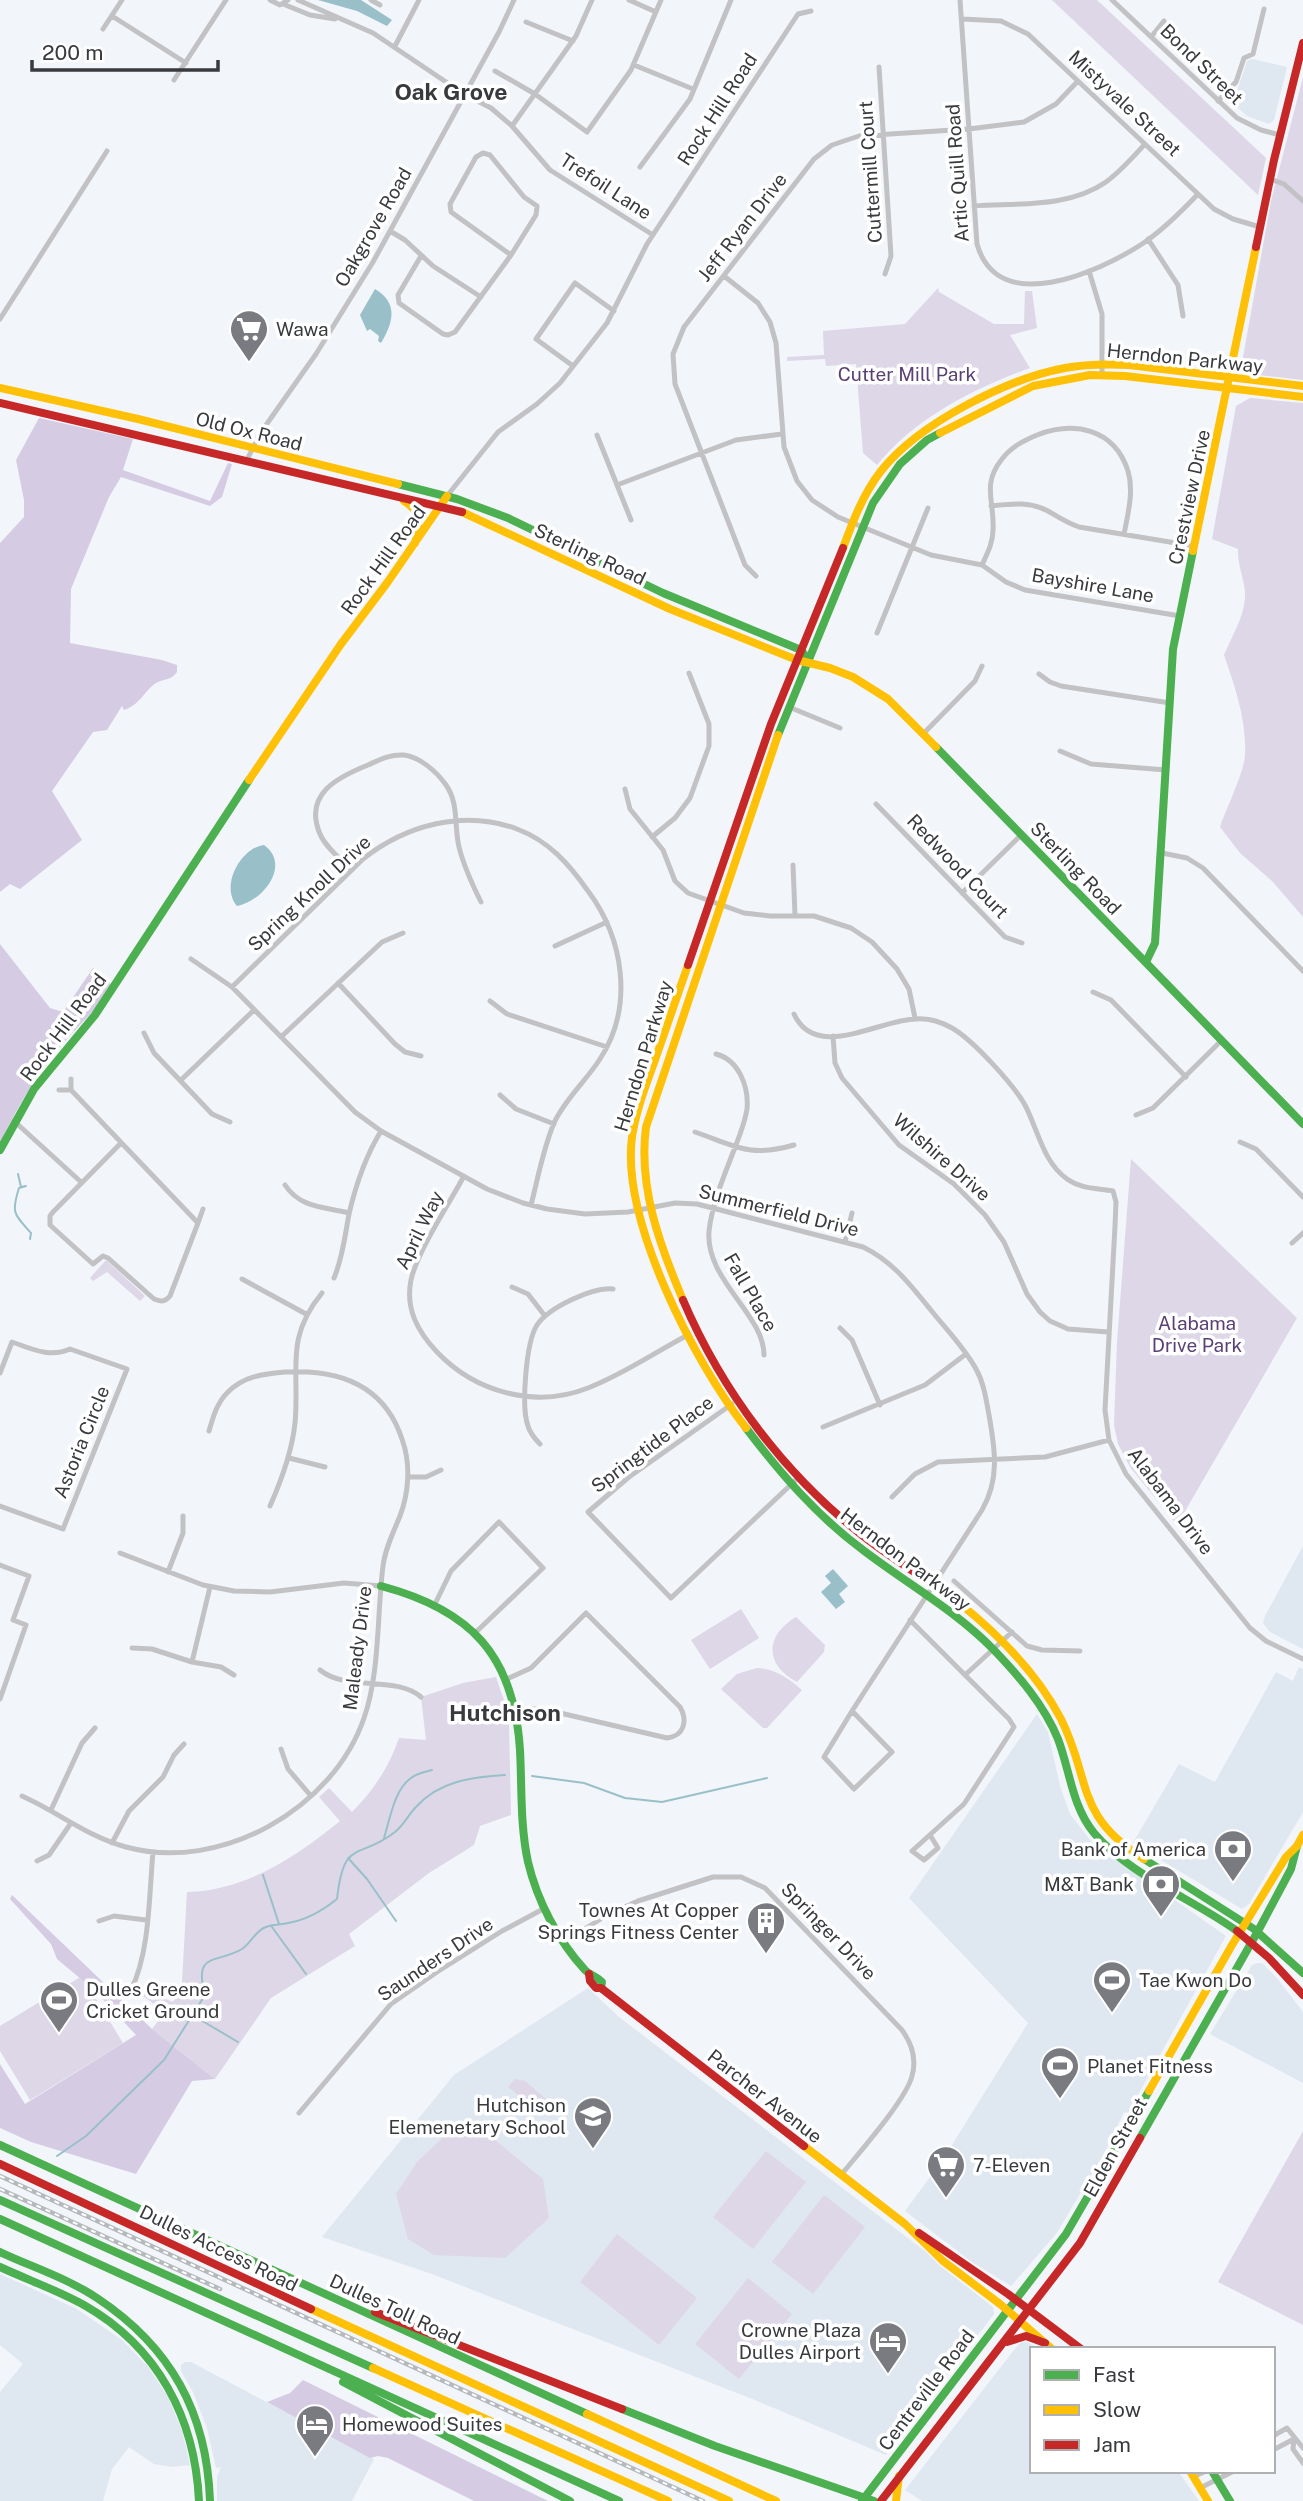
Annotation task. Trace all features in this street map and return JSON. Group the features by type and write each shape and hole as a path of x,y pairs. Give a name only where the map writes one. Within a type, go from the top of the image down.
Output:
{"main road":[{"name":"Crestview Drive","path":"1146,962 1155,943 1173,649 1270,179 1303,43"},
{"name":"Herndon Parkway","path":"1303,386 1102,364 1065,367 1005,385 920,432 894,455 865,494 771,724 635,1123 631,1165 640,1210 663,1283 686,1336 728,1406 761,1449 842,1534 876,1561 956,1615 994,1649 1048,1720 1060,1747 1074,1801 1098,1838 1115,1853 1240,1933 1280,1969 1303,1995"},
{"name":"Herndon Parkway","path":"1303,397 1102,375 1067,378 1033,386 927,440 910,454 887,480 873,503 789,707 646,1123 643,1168 651,1208 682,1302 700,1340 737,1400 767,1439 832,1510 865,1538 981,1621 1002,1641 1040,1685 1057,1712 1070,1742 1081,1786 1108,1831 1133,1852 1258,1931 1280,1948 1303,1973"},
{"name":"Old Ox Road","path":"0,388 138,419 447,496 488,510"},
{"name":"Old Ox Road","path":"0,402 246,462 440,505 476,518"},
{"path":"393,495 412,505 419,514 415,543"},
{"name":"Rock Hill Road","path":"0,1150 34,1089 95,1015 244,787 341,644 447,496"},
{"name":"Sterling Road","path":"488,510 663,593 801,650"},
{"name":"Sterling Road","path":"476,518 670,609 871,687 892,703 923,734 1303,1124"},
{"path":"801,650 809,661"},
{"name":"Parcher Avenue","path":"382,1586 435,1604 459,1619 496,1658 507,1679 516,1709 523,1833 529,1864 545,1908 564,1942 589,1974 590,1981 596,1988 601,1988 910,2228 1016,2300 1078,2347"},
{"name":"Elden Street","path":"1030,2310 1067,2262 1096,2213 1258,1931 1291,1870 1297,1846 1303,1835"},
{"name":"Elden Street","path":"1016,2300 1058,2246 1084,2206 1240,1933 1286,1857 1297,1846"},
{"name":"Dulles Toll Road","path":"0,2144 776,2501"},
{"name":"Dulles Access Road","path":"0,2164 169,2241 396,2350 729,2501"},
{"path":"0,2200 668,2501"},
{"path":"0,2219 619,2501"},
{"name":"Parcher Avenue","path":"910,2228 943,2261 1048,2346"},
{"path":"0,2252 97,2298 136,2328 155,2348 175,2374 198,2423 206,2455 210,2501"},
{"path":"0,2267 95,2311 128,2335 145,2354 173,2395 186,2425 195,2458 199,2501"},
{"name":"Centreville Road","path":"867,2500 1016,2300"},
{"path":"341,2301 396,2319 721,2449 867,2500"},
{"name":"Centreville Road","path":"881,2501 1030,2310"},
{"path":"1002,2345 1023,2336 1034,2337 1048,2346"},
{"path":"275,2344 395,2411 570,2501"},
{"path":"1213,2473 1230,2501"},
{"path":"1191,2474 1208,2501"},
{"path":"896,2501 899,2476"}],"street":[{"path":"103,29 122,0"},
{"path":"174,80 226,0"},
{"name":"Trefoil Lane","path":"270,0 276,5 286,2 310,15 338,19"},
{"name":"Trefoil Lane","path":"298,0 373,33 464,94 491,108 512,126 550,170 653,235"},
{"path":"371,0 380,5"},
{"path":"394,46 419,0"},
{"name":"Oakgrove Road","path":"246,462 316,354 390,231 514,0"},
{"path":"512,126 573,41 592,0"},
{"path":"629,0 656,12"},
{"path":"495,71 535,94 587,132 634,65 661,0"},
{"path":"640,167 690,99 731,0"},
{"name":"Artic Quill Road","path":"960,0 974,206 980,253 988,268 1002,279 1028,285 1089,271 1124,255 1148,239 1198,194"},
{"name":"Bond Street","path":"1112,0 1237,118 1248,125 1280,135"},
{"path":"1218,101 1236,82 1244,58 1253,54 1264,9"},
{"name":"Rock Hill Road","path":"447,496 488,442 549,394 573,366 614,311 653,235 798,14 811,10"},
{"path":"112,16 186,62"},
{"name":"Mistyvale Street","path":"962,19 990,19 1019,28 1223,215 1260,227"},
{"path":"1151,37 1164,21"},
{"path":"526,22 573,41"},
{"path":"634,65 694,89"},
{"name":"Cuttermill Court","path":"879,66 891,256 885,274"},
{"name":"Jeff Ryan Drive","path":"757,576 744,565 675,384 673,354 684,327 823,151 850,137 1012,125 1037,117 1056,104 1078,81"},
{"path":"974,206 1056,201 1082,195 1115,175 1145,144"},
{"path":"0,319 107,151"},
{"path":"421,256 398,295 401,306 448,335 456,332 511,256 538,210 535,203 524,197 490,155 483,153 476,157 463,180 450,204 451,212 511,256"},
{"path":"1270,179 1284,184 1303,201"},
{"path":"390,231 481,297"},
{"path":"1148,239 1178,285 1184,316"},
{"path":"1089,271 1102,314 1102,375"},
{"name":"Bayshire Lane","path":"724,276 751,296 770,322 776,343 782,434 791,470 804,491 822,508 939,558 965,560 982,565 1006,582 1025,590 1180,616"},
{"path":"573,366 536,339 575,283 614,311"},
{"path":"982,565 993,531 989,488 1001,460 1015,446 1056,429 1084,429 1109,441 1121,455 1131,487 1125,534"},
{"path":"617,485 749,437 782,434"},
{"path":"597,435 631,520"},
{"path":"991,506 1027,504 1046,510 1079,527 1194,546"},
{"path":"877,633 928,508"},
{"path":"923,734 975,681 982,666"},
{"path":"652,837 675,818 690,798 709,746 709,724 689,673"},
{"path":"1039,674 1061,686 1170,703"},
{"path":"789,707 840,728"},
{"path":"1060,751 1091,764 1166,770"},
{"path":"351,870 324,841 317,818 323,793 340,777 385,757 411,757 425,764 449,788 454,803 461,856 481,902"},
{"path":"625,789 630,808 663,850 671,874 681,887 695,897 758,915 814,916 839,922 872,942 897,969 912,998 915,1018 833,1036 807,1030 794,1014"},
{"name":"Redwood Court","path":"876,804 1005,937 1021,943"},
{"name":"Spring Knoll Drive","path":"232,987 351,870 391,840 418,828 455,821 477,821 505,825 542,842 573,871 607,922 619,959 621,984 620,1010 607,1047 554,1124 531,1205"},
{"path":"962,892 1021,835"},
{"path":"1162,853 1187,858 1203,868 1303,971"},
{"path":"793,865 795,915"},
{"path":"555,946 607,922"},
{"path":"281,1037 382,942 403,933"},
{"name":"Summerfield Drive","path":"191,959 232,987 341,1100 380,1131 505,1197 531,1205 585,1214 686,1203 845,1242 873,1252 893,1266 966,1354 982,1382 996,1459 994,1480 986,1503 926,1594 911,1620 852,1711 824,1757 854,1789 892,1752 852,1711"},
{"path":"338,984 395,1044 405,1052 421,1056"},
{"path":"1093,992 1111,1000 1185,1076"},
{"path":"490,1001 507,1014 607,1047"},
{"path":"181,1080 254,1010"},
{"name":"Alabama Drive","path":"915,1018 937,1021 957,1031 1002,1075 1024,1104 1046,1153 1059,1173 1080,1186 1113,1191 1116,1202 1105,1410 1109,1440 1119,1464 1139,1492 1251,1628 1266,1641 1303,1659"},
{"path":"144,1033 151,1049 213,1115 230,1122"},
{"name":"Wilshire Drive","path":"833,1036 835,1063 842,1078 900,1145 954,1184 985,1214 1004,1242 1027,1294 1040,1312 1050,1321 1068,1329 1108,1332"},
{"path":"1136,1115 1153,1108 1222,1040"},
{"name":"Fall Place","path":"716,1054 732,1063 745,1086 747,1112 714,1209 709,1239 713,1259 760,1336 764,1356"},
{"path":"71,1079 71,1090 198,1223"},
{"path":"59,1090 71,1090"},
{"path":"500,1095 516,1109 554,1124"},
{"path":"14,1121 81,1182"},
{"path":"334,1278 364,1163 380,1131"},
{"path":"695,1132 735,1147 767,1152 794,1145"},
{"path":"1240,1142 1256,1149 1303,1197"},
{"path":"121,1143 50,1216 50,1225 93,1264 103,1256 108,1258 160,1302 166,1300 170,1296 203,1209"},
{"name":"April Way","path":"464,1176 414,1269 410,1290 413,1316 419,1330 429,1343 462,1373 496,1390 525,1397 553,1396 587,1388 686,1336"},
{"path":"285,1185 293,1196 302,1202 349,1213"},
{"path":"845,1242 852,1213"},
{"path":"1292,1243 1303,1233"},
{"path":"242,1279 306,1314"},
{"path":"512,1287 528,1294 545,1315"},
{"path":"540,1444 528,1427 525,1397 532,1335 545,1315 593,1291 613,1289"},
{"path":"270,1506 289,1458 296,1412 297,1338 306,1314 322,1293"},
{"path":"840,1328 852,1340 880,1405"},
{"name":"Astoria Circle","path":"0,1373 12,1342 45,1353 61,1353 70,1349 127,1369 63,1529 0,1506"},
{"path":"823,1427 925,1385 966,1354"},
{"name":"Maleady Drive","path":"22,1796 112,1843 153,1852 188,1853 234,1842 274,1822 311,1796 335,1772 352,1746 366,1715 372,1684 384,1558 404,1505 408,1477 405,1449 398,1427 375,1396 342,1376 316,1371 295,1371 257,1375 242,1381 221,1400 209,1431"},
{"name":"Springtide Place","path":"737,1400 629,1477 588,1512 671,1598 800,1476"},
{"path":"892,1497 915,1474 929,1465 948,1461 1045,1457 1109,1440"},
{"path":"289,1458 325,1467"},
{"path":"408,1477 426,1477 441,1470"},
{"path":"168,1572 183,1533 183,1516"},
{"path":"435,1604 451,1571 499,1522 544,1568 475,1633"},
{"name":"Parcher Avenue","path":"120,1553 210,1587 270,1592 344,1583 382,1586"},
{"path":"0,1565 29,1576 13,1619 26,1625 0,1699"},
{"path":"954,1581 1027,1646 1042,1650 1080,1651"},
{"path":"192,1662 210,1587"},
{"path":"507,1679 531,1668 586,1613 680,1707 684,1719 682,1730 667,1738 543,1709 516,1709"},
{"path":"911,1620 1014,1727 964,1804 912,1851 924,1860 938,1848 930,1835"},
{"path":"965,1675 1012,1632"},
{"path":"132,1648 145,1648 220,1667 234,1675"},
{"path":"320,1670 338,1680 407,1689 421,1697"},
{"path":"51,1810 82,1743 94,1728"},
{"path":"112,1843 126,1815 163,1777 174,1755 184,1744"},
{"path":"281,1749 288,1769 311,1796"},
{"path":"37,1861 49,1855 71,1823"},
{"path":"131,1990 140,1967 153,1852"},
{"name":"Springer Drive","path":"564,1942 607,1915 638,1901 713,1877 741,1877 765,1888 902,2030 913,2052 914,2067 907,2090 841,2175"},
{"name":"Saunders Drive","path":"299,2113 391,2004 502,1931 545,1908"},
{"path":"99,1921 114,1916 146,1920"},
{"path":"1275,2435 1287,2428 1303,2448"},
{"path":"1275,2449 1294,2439"},
{"path":"1294,2439 1293,2449 1303,2463"},
{"path":"1200,2488 1230,2473"}],"shaded area":[{"path":"1252,59 1287,67 1274,120 1269,124 1247,116 1228,99 1236,94 1247,61"},
{"path":"39,418 133,439 123,470 210,501 228,463 232,464 222,497 210,506 121,477 109,497 71,589 70,643 162,660 177,665 177,672 156,683 129,708 124,710 122,706 107,730 93,732 52,791 82,840 20,889 10,884 0,892 0,543 24,517 24,500 16,460"},
{"path":"0,944 50,1008 63,1012 93,968 113,986 46,1064 0,1143"},
{"path":"1303,1546 1303,1649 1270,1632 1263,1623"},
{"path":"1299,1667 1303,1669 1303,1812 1249,1904 1242,1909 1133,1843 1179,1764 1215,1782 1276,1672 1293,1681"},
{"path":"1037,1714 1048,1732 1060,1786 1070,1814 1091,1841 1226,1936 1128,2113 1124,2112 1104,2154 1056,2234 1011,2286 972,2262 905,2211 942,2161 1028,2023 909,1898"},
{"path":"12,1895 152,2029 215,2079 192,2081 136,2174 31,2142 0,2128 0,2064 25,2104 136,2035 94,1990 57,1959 51,1944 10,1899"},
{"path":"1262,1963 1277,1978 1303,2012 1303,2083 1210,2034 1252,1965"},
{"name":"Hutchison Elemenetary School","path":"588,1988 619,2017 926,2252 993,2307 994,2314 886,2455 755,2400 432,2274 322,2237 454,2075"},
{"path":"0,2274 77,2309 122,2340 148,2367 168,2397 182,2431 190,2465 172,2467 154,2464 129,2447 112,2469 103,2501 0,2501 0,2392 23,2364 0,2345"},
{"path":"1027,2342 1036,2347 1030,2347 1030,2473 1179,2473 1199,2501 922,2501 905,2490 1018,2345"},
{"path":"191,2362 374,2459 352,2501 217,2501 217,2477 221,2467 216,2468 207,2428 193,2392 181,2371 181,2365"},
{"path":"303,2380 548,2501 474,2501 388,2458 370,2458 267,2402 290,2393"}],"green space":[{"path":"1052,0 1097,0 1266,158 1258,195"},
{"path":"1303,77 1303,380 1249,374 1242,363 1271,201"},
{"name":"Cutter Mill Park","path":"938,288 939,292 994,324 1024,324 1025,291 1032,291 1037,328 1010,335 1030,368 947,406 909,433 877,465 863,453 856,364 826,366 825,359 787,361 787,357 824,355 823,331 905,324"},
{"path":"1250,398 1303,403 1303,917 1273,882 1240,853 1220,827 1245,755 1242,717 1224,655 1242,613 1245,592 1238,549 1212,539 1236,406"},
{"name":"Alabama Drive Park","path":"1131,1159 1297,1318 1177,1525 1130,1467 1118,1444 1114,1425 1117,1342"},
{"path":"106,1260 145,1296 140,1301 107,1272 93,1281 90,1278"},
{"path":"741,1609 759,1638 710,1669 691,1640"},
{"path":"796,1617 825,1645 824,1652 797,1682 779,1667 772,1650 778,1633"},
{"path":"757,1668 781,1675 802,1690 767,1728 763,1728 721,1689 737,1674"},
{"path":"496,1677 509,1723 511,1815 480,1826 474,1845 429,1873 349,1934 355,1946 271,1998 215,2079 152,2029 165,2012 143,1996 145,1991 173,2002 182,1982 187,1892 229,1886 249,1879 306,1847 340,1821 319,1797 329,1788 352,1812 380,1778 399,1738 426,1740 421,1697 463,1683"},
{"name":"Dulles Greene Cricket Ground","path":"82,1976 123,2043 30,2100 0,2051 0,2026"},
{"path":"515,2079 525,2081 546,2099 537,2110 508,2087"},
{"path":"454,2127 480,2128 543,2179 549,2218 505,2258 434,2255 408,2239 396,2194 417,2162"},
{"path":"1303,2131 1303,2325 1218,2282"},
{"path":"766,2151 806,2182 753,2249 713,2217"},
{"path":"824,2195 865,2227 813,2294 772,2262"},
{"path":"617,2234 697,2298 659,2345 580,2282"},
{"path":"748,2278 792,2314 739,2379 695,2344"}],"water":[{"path":"318,0 361,0 392,20 387,26 357,11"},
{"path":"375,289 388,301 392,314 381,343 378,341 379,336 370,329 367,331 360,315"},
{"path":"264,845 272,853 275,862 270,882 256,898 237,906 231,889 235,870 247,853"},
{"path":"833,1569 848,1586 839,1594 845,1602 836,1609 821,1592 831,1583 825,1576"}],"waterway":[{"path":"18,1174 21,1187 26,1186 19,1188 15,1208 31,1233 30,1239"},
{"path":"384,1838 400,1790 413,1776 432,1770"},
{"path":"57,2156 86,2136 164,2060 205,1995 202,1981 205,1965 242,1949 262,1929 302,1920 337,1899 344,1866 349,1858 395,1832 416,1807 435,1791 468,1779 505,1775"},
{"path":"532,1776 584,1783 625,1798 662,1802 767,1778"},
{"path":"348,1858 367,1879 396,1921"},
{"path":"263,1875 279,1924"},
{"path":"272,1927 306,1974"},
{"path":"194,2016 238,2042"}],"railway":[{"path":"0,2176 703,2501"},
{"path":"0,2189 220,2289"}],"traffic: fast":[{"path":"778,735 873,503 900,464 927,440 940,433"},
{"path":"398,484 457,499 508,518 663,593 801,650 809,661"},
{"path":"1146,962 1155,943 1173,649 1193,551"},
{"path":"936,747 1303,1124"},
{"path":"0,1150 34,1089 95,1015 249,780"},
{"path":"746,1428 786,1477 830,1523 963,1622 1012,1670 1030,1691 1052,1726 1081,1811 1094,1833 1108,1848 1143,1874 1237,1931"},
{"path":"381,1586 440,1608 463,1623 482,1641 497,1663 516,1717 524,1834 532,1876 557,1933 585,1970 602,1982 601,1988"},
{"path":"1140,2138 1258,1931 1291,1869 1297,1846"},
{"path":"1144,1859 1254,1929 1303,1973"},
{"path":"862,2501 1066,2234 1149,2091"},
{"path":"0,2145 587,2414"},
{"path":"0,2200 373,2368"},
{"path":"0,2219 619,2501"},
{"path":"0,2252 86,2291 123,2317 145,2338 180,2385 192,2411 201,2439 210,2501"},
{"path":"0,2267 84,2305 110,2322 133,2342 152,2364 168,2388 190,2441 199,2501"},
{"path":"343,2382 570,2501"},
{"path":"622,2409 715,2446 874,2501"},
{"path":"1213,2473 1230,2501"}],"traffic: slow":[{"path":"1193,551 1256,247"},
{"path":"843,548 869,489 897,454 940,421 1017,382 1065,368 1113,364 1303,386"},
{"path":"940,433 1033,386 1090,375 1125,376 1303,397"},
{"path":"0,388 138,419 398,484"},
{"path":"249,780 341,644 447,496"},
{"path":"404,501 414,509 418,519 415,543"},
{"path":"462,512 670,609 797,660 853,677 888,699 936,747"},
{"path":"683,1300 666,1259 648,1194 644,1149 646,1127 778,735"},
{"path":"688,965 639,1107 632,1137 632,1171 638,1209 666,1290 705,1367 746,1428"},
{"path":"958,1602 1002,1641 1040,1686 1071,1741 1095,1812 1122,1843 1144,1859"},
{"path":"1149,2091 1232,1945 1286,1857 1303,1835"},
{"path":"804,2146 905,2224 943,2261 1000,2304 1050,2347"},
{"path":"311,2309 729,2501"},
{"path":"373,2368 668,2501"},
{"path":"587,2414 776,2501"},
{"path":"1191,2473 1208,2501"},
{"path":"896,2501 899,2476"}],"traffic: jam":[{"path":"1256,247 1303,43"},
{"path":"0,403 462,512"},
{"path":"688,965 771,724 843,548"},
{"path":"683,1300 716,1367 781,1458 862,1535 958,1602"},
{"path":"1237,1931 1269,1958 1303,1995"},
{"path":"589,1974 590,1981 596,1988 601,1988 804,2146"},
{"path":"881,2501 1080,2243 1140,2138"},
{"path":"0,2164 311,2309"},
{"path":"919,2233 1008,2294 1078,2347"},
{"path":"375,2312 622,2409"},
{"path":"1007,2342 1026,2336 1045,2343"}],"place":[{"name":"Wawa","path":"249,363"},
{"name":"Bank of America","path":"1233,1883"},
{"name":"M&T Bank","path":"1161,1918"},
{"name":"Townes At Copper Springs Fitness Center","path":"766,1955"},
{"name":"Tae Kwon Do","path":"1112,2014"},
{"name":"Dulles Greene Cricket Ground","path":"59,2034"},
{"name":"Planet Fitness","path":"1060,2100"},
{"name":"Hutchison Elemenetary School","path":"593,2150"},
{"name":"7-Eleven","path":"946,2199"},
{"name":"Crowne Plaza Dulles Airport","path":"888,2375"},
{"name":"Homewood Suites","path":"315,2458"}],"district":[{"name":"Oak Grove","path":"451,92"},
{"name":"Hutchison","path":"505,1713"}]}
